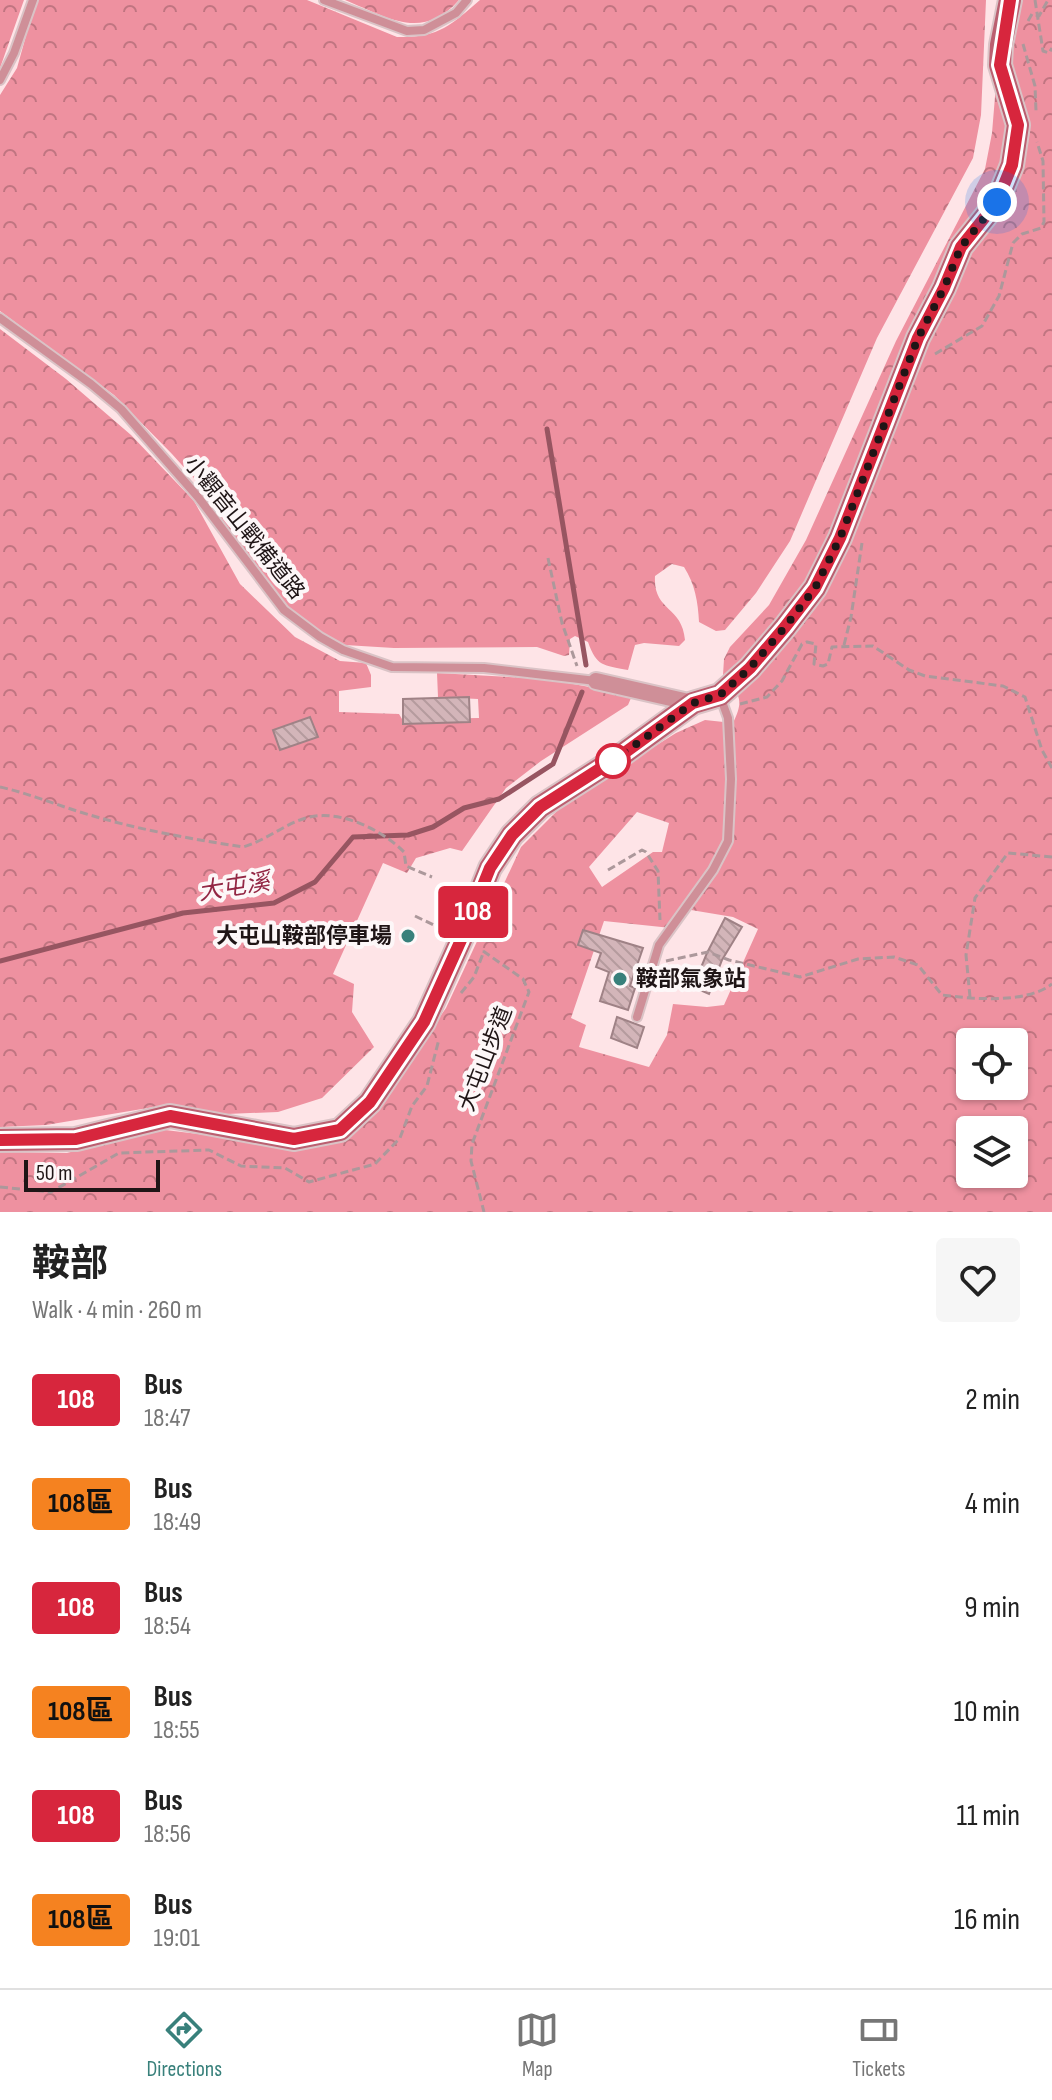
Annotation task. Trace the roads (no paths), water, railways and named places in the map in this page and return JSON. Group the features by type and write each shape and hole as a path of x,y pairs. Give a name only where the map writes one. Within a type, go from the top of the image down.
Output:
{"main road":[{"path":"0,1140 76,1139 170,1116 294,1139 340,1130 370,1102 424,1022 490,868 512,835 540,807 623,754 693,703 723,702 815,588 840,538 918,338 961,247 997,202 1012,165 1018,125 1000,65 1010,0"}],"street":[{"path":"588,679 693,703"}],"lane":[{"path":"0,80 14,53 33,0"},
{"path":"324,0 407,31 424,30 456,13 467,0"},
{"name":"小觀音山戰備道路","path":"0,318 121,409 198,497 284,610 320,637 343,650 392,667 484,668 588,679"},
{"path":"637,1017 659,945 713,870 728,841 731,779 728,718 723,702"}],"waterway":[{"name":"大屯溪","path":"547,429 586,665"},
{"name":"大屯溪","path":"0,961 183,913 274,903 315,882 353,837 408,835 433,827 464,808 499,799 553,764 582,692"}],"place":[{"name":"大屯山鞍部停車場","path":"408,936"},
{"name":"鞍部氣象站","path":"620,979"}]}
